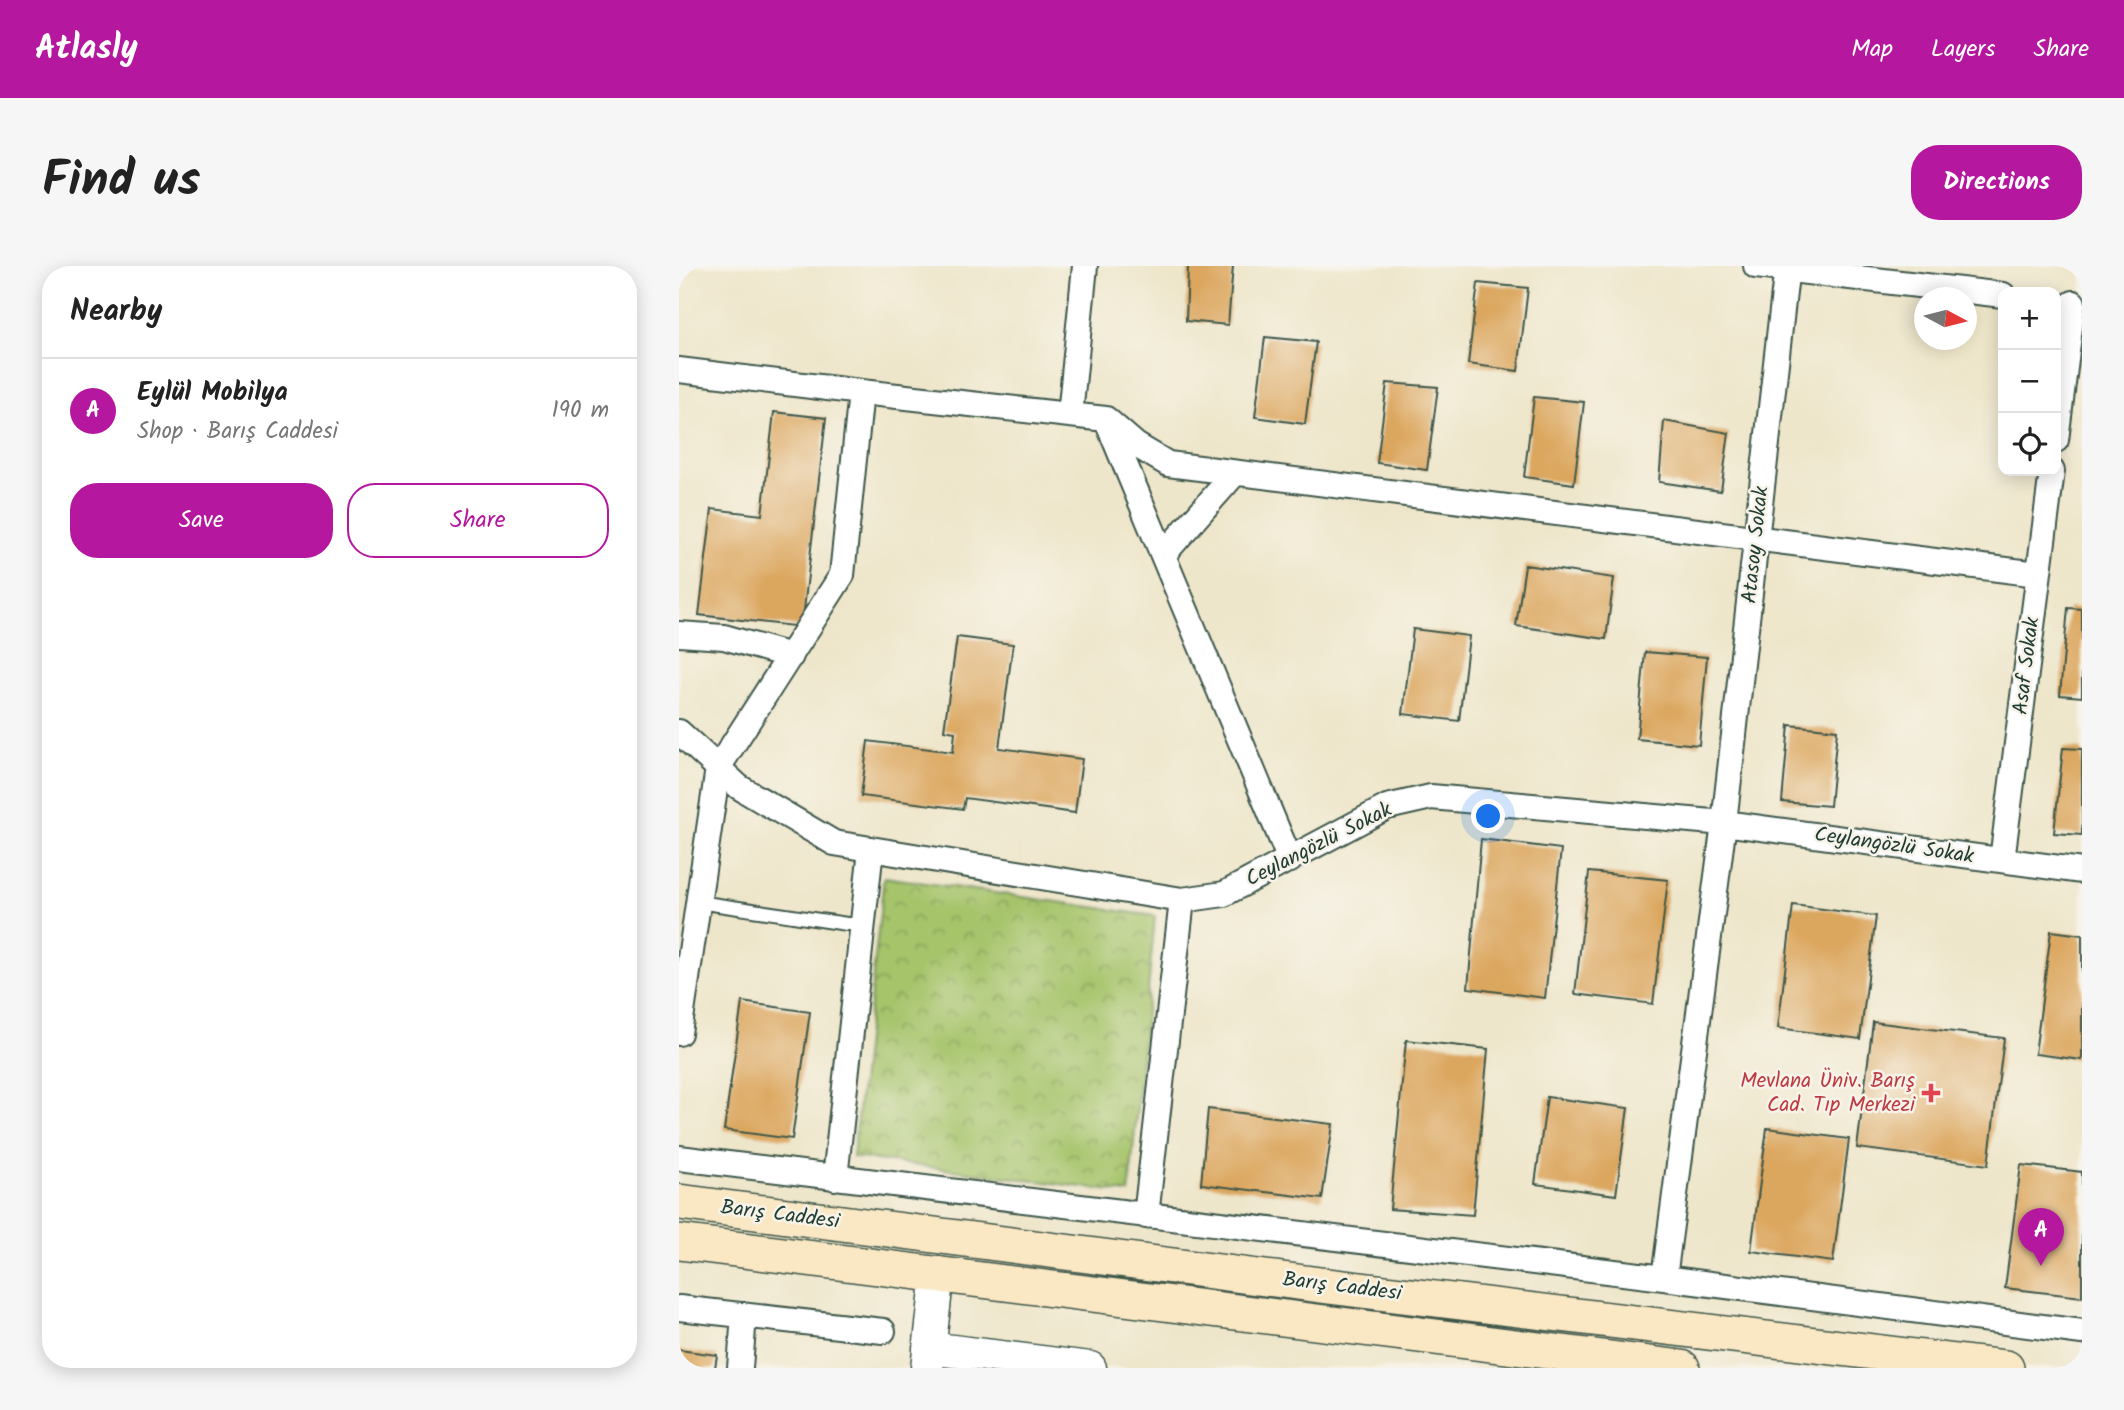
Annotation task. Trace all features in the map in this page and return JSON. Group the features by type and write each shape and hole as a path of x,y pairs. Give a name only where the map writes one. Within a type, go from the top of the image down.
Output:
{"main road":[{"name":"Barış Caddesi","path":"679,1202 1356,1289 2006,1368"},
{"name":"Barış Caddesi","path":"679,1241 938,1273 1575,1361 1682,1368"}],"street":[{"path":"1070,415 1085,266"},
{"path":"1756,266 1998,294"},
{"name":"Atasoy Sokak","path":"1664,1278 1724,823 1787,268"},
{"path":"2059,413 2070,303"},
{"path":"679,370 1106,419 1136,445 1168,464 2038,574"},
{"path":"679,1033 718,768 842,575 861,392"},
{"path":"1106,419 1290,860"},
{"path":"1163,555 1235,473"},
{"name":"Asaf Sokak","path":"2002,860 2051,476"},
{"path":"679,634 724,637 790,656"},
{"name":"Ceylangözlü Sokak","path":"679,732 739,787 834,843 1182,900 1224,894 1387,807 1431,797 1724,823 2082,871"},
{"path":"835,1178 871,849"},
{"path":"1146,1216 1182,900"},
{"path":"679,1158 1664,1278 2082,1332"},
{"path":"938,1273 928,1358 1090,1368"},
{"path":"679,1308 883,1331"},
{"path":"740,1368 744,1315"}],"lane":[{"path":"698,902 847,924 863,924"}],"green space":[{"path":"884,877 1155,916 1129,1193 853,1157"}],"building":[{"path":"1188,266 1233,266 1228,325 1186,321"},
{"path":"1478,283 1528,288 1518,371 1468,364"},
{"path":"1265,337 1316,342 1305,424 1255,417"},
{"path":"1387,383 1438,387 1427,470 1377,463"},
{"path":"1534,397 1584,402 1574,484 1524,477"},
{"path":"774,412 826,418 802,627 699,615 712,509 762,515"},
{"path":"1664,421 1729,433 1721,491 1659,482"},
{"path":"1525,565 1614,578 1606,639 1516,626"},
{"path":"2068,608 2082,609 2082,697 2060,695"},
{"path":"1413,629 1469,636 1459,721 1403,714"},
{"path":"957,637 1013,644 999,748 1082,759 1075,813 965,798 963,809 861,796 868,741 953,752 955,732 944,730"},
{"path":"1645,652 1707,657 1699,745 1637,739"},
{"path":"1789,725 1837,730 1830,806 1782,802"},
{"path":"2063,748 2082,749 2082,835 2054,833"},
{"path":"1481,839 1561,849 1545,998 1468,988"},
{"path":"1589,872 1668,880 1653,1004 1575,994"},
{"path":"1793,905 1876,916 1860,1039 1778,1028"},
{"path":"2051,931 2082,935 2082,1060 2035,1054"},
{"path":"742,1002 810,1012 792,1139 724,1130"},
{"name":"Mevlana Üniv. Barış Cad. Tıp Merkezi","path":"1873,1022 2004,1038 1988,1165 1857,1148"},
{"path":"1406,1040 1488,1049 1473,1215 1390,1209"},
{"path":"1547,1097 1628,1108 1616,1195 1535,1184"},
{"path":"1208,1109 1333,1124 1322,1199 1201,1184"},
{"path":"1767,1128 1849,1139 1833,1262 1751,1251"},
{"path":"2021,1165 2082,1172 2082,1297 2005,1288"},
{"path":"679,1350 717,1355 715,1368 679,1368"}],"place":[{"name":"Mevlana Üniv. Barış Cad. Tıp Merkezi","path":"1931,1093"},
{"name":"Eylül Mobilya","path":"2041,1266"}]}
